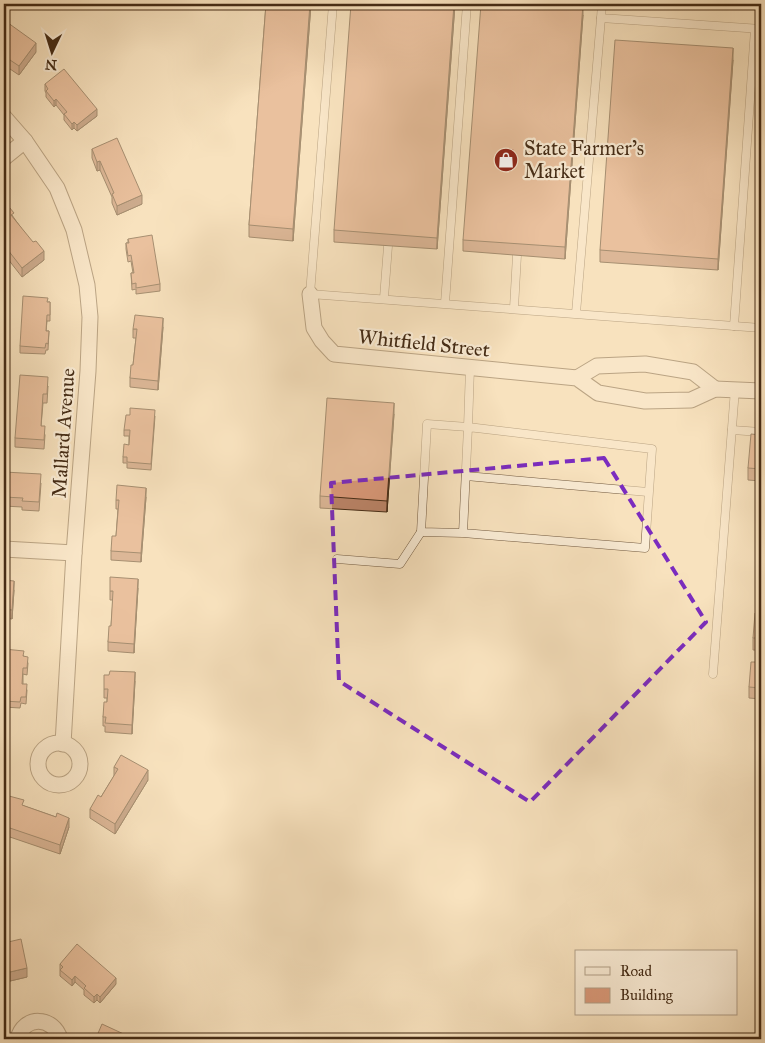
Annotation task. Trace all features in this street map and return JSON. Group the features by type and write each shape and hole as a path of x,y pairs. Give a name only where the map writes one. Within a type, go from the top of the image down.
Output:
{"street":[{"name":"Mallard Avenue","path":"4,117 25,141 57,188 74,230 87,285 90,317 88,371 74,553 63,744"},
{"path":"4,158 25,141"},
{"name":"Whitfield Street","path":"310,294 314,328 322,341 334,354 577,378"},
{"path":"715,389 693,372 645,364 597,366 577,378 598,393 644,401 691,400 715,389 761,391"},
{"path":"4,549 74,553"},
{"path":"18,1039 23,1028 29,1023 38,1021 46,1022 53,1026 60,1039"},
{"path":"4,1039 9,1039"}],"lane":[{"path":"333,4 310,294 384,298 761,328"},
{"path":"445,303 467,4"},
{"path":"576,313 602,4"},
{"path":"601,18 758,29 734,326"},
{"path":"384,298 388,246"},
{"path":"514,308 517,255"},
{"path":"463,533 470,368"},
{"path":"713,674 735,389"},
{"path":"337,558 400,564 421,532 427,424 468,427 652,449 645,548 463,533 421,532"},
{"path":"732,430 761,432"},
{"path":"466,476 648,492"}],"highlighted area":[{"path":"604,458 706,622 530,802 339,681 331,483"}],"building":[{"path":"266,4 310,4 293,229 249,225"},
{"path":"351,4 454,4 437,238 334,230"},
{"path":"481,4 583,4 565,247 463,240"},
{"path":"4,20 36,43 19,66 7,58 9,55 4,51"},
{"path":"615,40 733,48 718,259 600,250"},
{"path":"64,69 97,109 77,125 74,122 72,124 64,114 67,112 46,91 48,89 45,84"},
{"path":"117,138 142,195 117,206 112,194 114,193 100,161 97,162 92,149"},
{"path":"5,202 14,213 11,215 33,242 36,241 44,251 22,268 4,245"},
{"path":"152,235 160,284 136,288 136,283 132,284 131,273 134,273 131,255 128,256 126,243 129,243 128,239"},
{"path":"23,296 48,298 47,302 50,302 50,315 47,315 46,331 49,331 48,344 46,343 45,348 20,346"},
{"path":"135,315 163,318 158,381 130,378 137,329 133,329"},
{"path":"20,375 48,377 47,394 43,394 41,426 45,426 44,440 15,438"},
{"path":"327,398 394,403 387,501 320,496"},
{"path":"130,408 155,410 151,464 127,462 127,457 123,457 124,444 129,445 130,430 124,430 126,415 130,415"},
{"path":"751,434 761,435 761,469 748,468"},
{"path":"4,472 41,474 39,502 22,501 23,498 4,497"},
{"path":"117,485 146,488 141,553 111,551 112,536 116,536 119,500 116,500"},
{"path":"761,497 761,549 757,549"},
{"path":"110,577 138,579 134,644 108,642 113,591 110,591"},
{"path":"4,580 14,581 12,610 4,609"},
{"path":"755,613 761,614 761,638 753,638"},
{"path":"4,649 24,651 23,656 28,657 27,668 23,668 22,684 27,684 26,697 21,697 20,702 4,701"},
{"path":"751,662 761,662 761,688 749,687"},
{"path":"110,671 135,672 132,725 105,723 106,717 103,717 104,702 107,702 108,689 104,689 104,675 109,675"},
{"path":"121,755 148,770 115,824 90,809 98,795 101,797 118,769 114,767"},
{"path":"9,796 24,800 22,805 56,817 57,813 69,818 60,845 4,826 4,812"},
{"path":"21,939 27,968 10,972 9,968 4,969 4,943"},
{"path":"77,944 116,978 100,997 97,994 94,997 75,976 72,980 60,970 63,967 60,964"},
{"path":"102,1024 128,1036 127,1039 96,1038"}],"place":[{"name":"State Farmer's Market","path":"506,160"}]}
